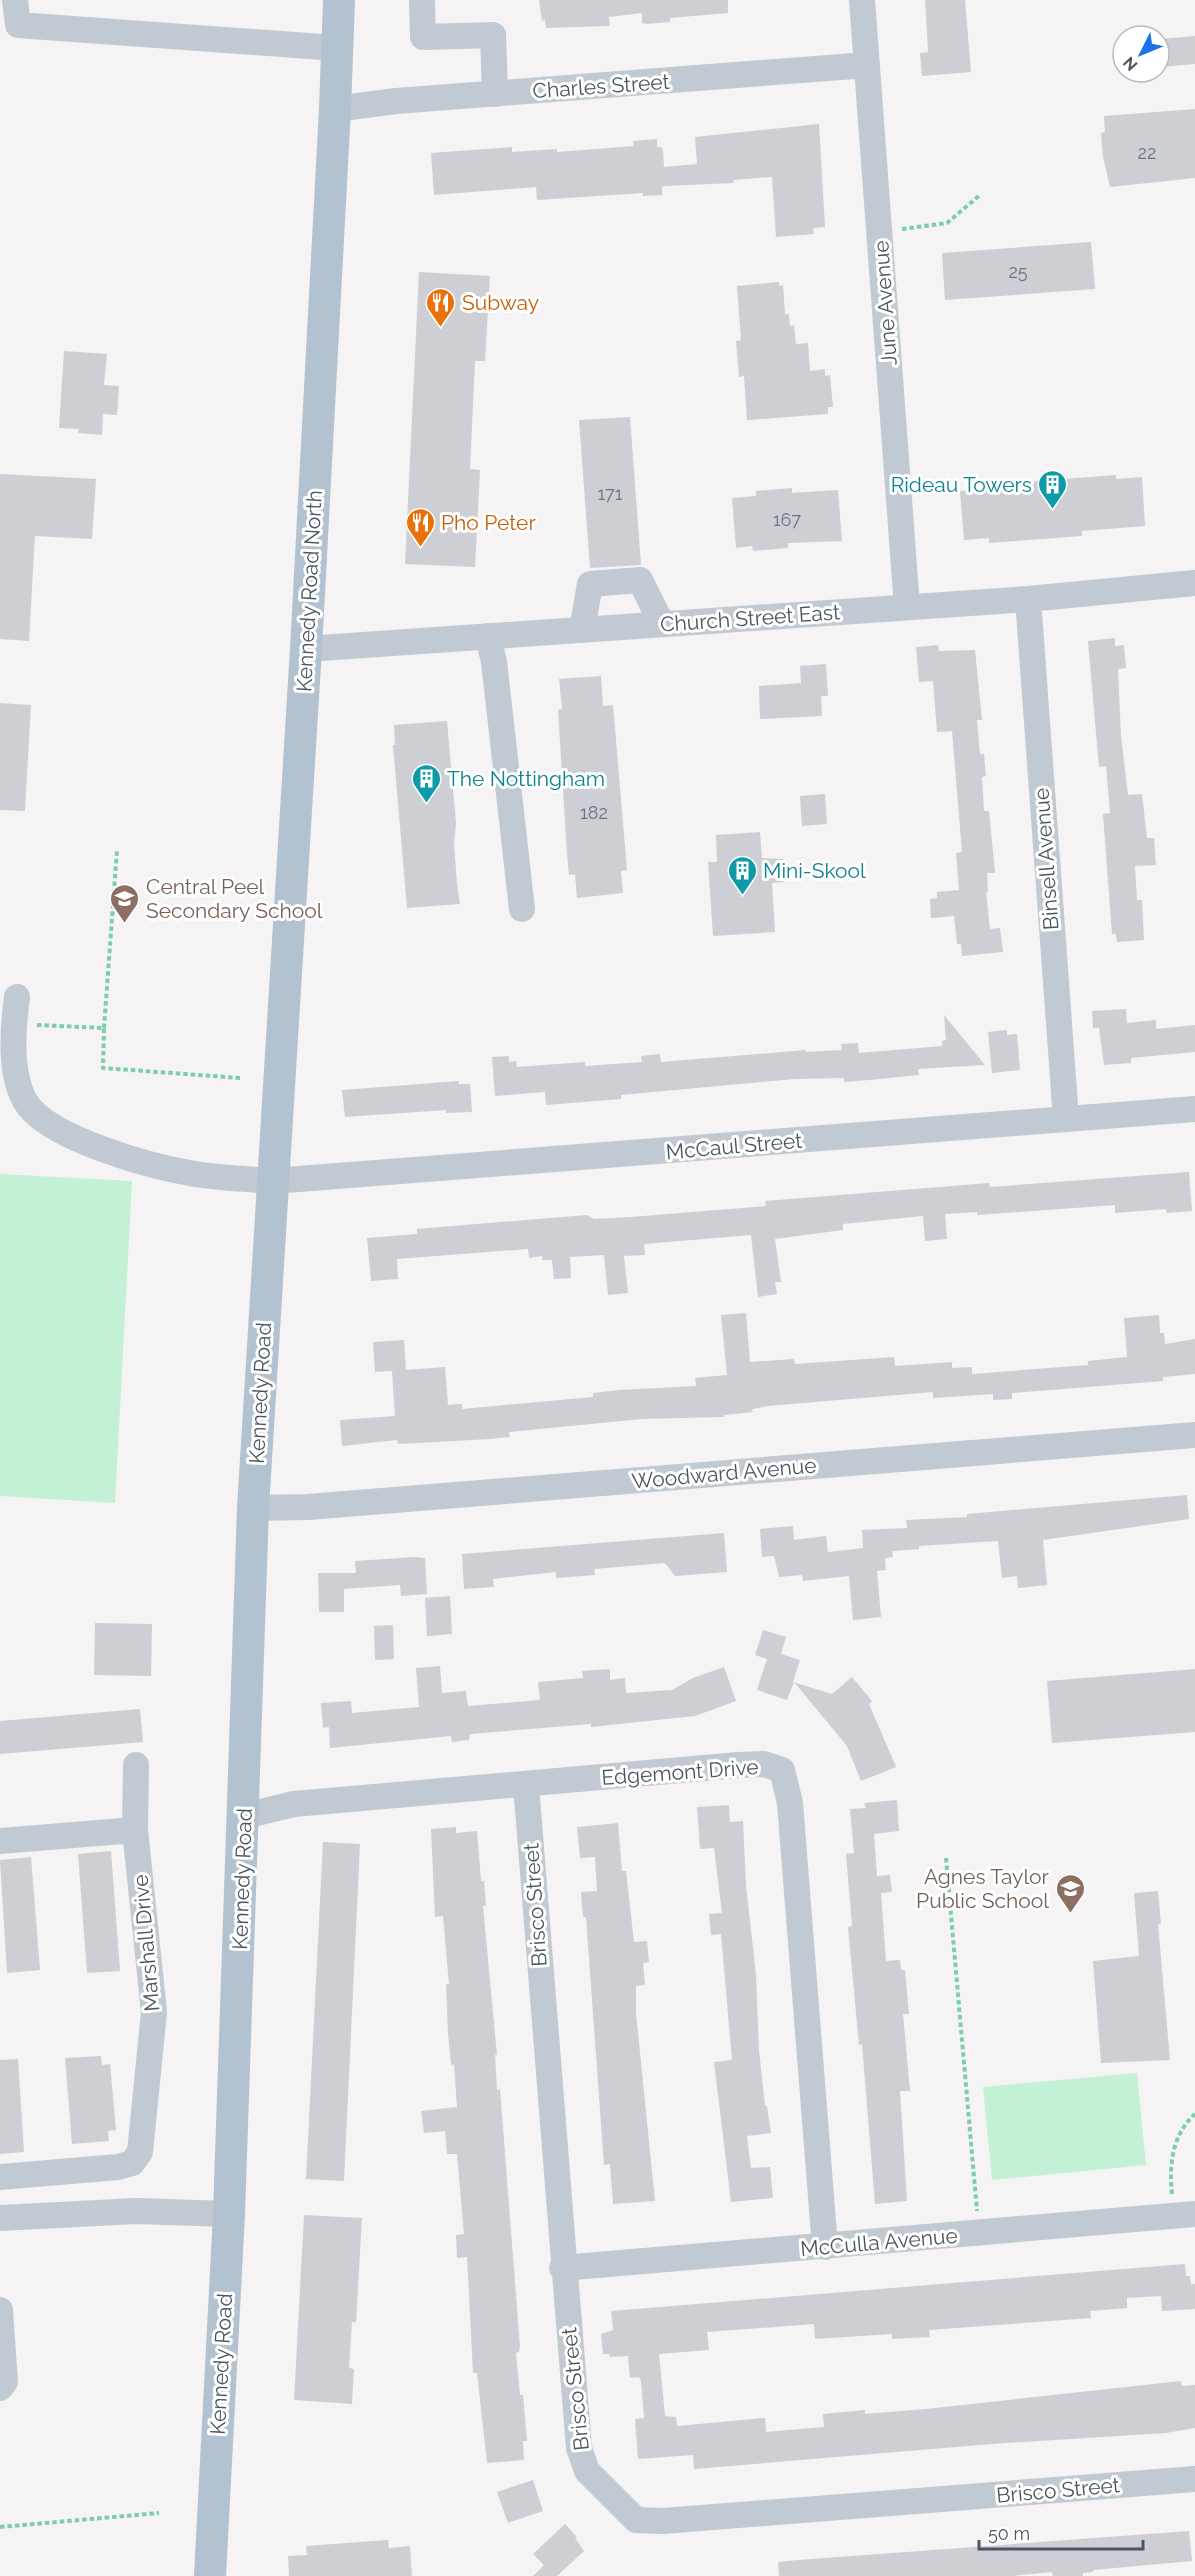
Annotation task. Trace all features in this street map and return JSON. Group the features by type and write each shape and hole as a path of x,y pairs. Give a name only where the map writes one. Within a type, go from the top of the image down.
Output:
{"main road":[{"name":"Kennedy Road North","path":"273,1181 306,649 339,0"},
{"name":"Kennedy Road","path":"210,2576 229,2214 253,1508 273,1181"}],"street":[{"path":"15,0 18,25 336,48"},
{"name":"June Avenue","path":"862,0 907,606"},
{"path":"422,1 423,37 493,35 495,94"},
{"name":"Charles Street","path":"335,109 867,65"},
{"path":"582,630 590,584 640,580 662,624"},
{"name":"Church Street East","path":"306,649 1028,599 1195,583"},
{"name":"Binsell Avenue","path":"1028,599 1066,1119"},
{"path":"488,636 494,662 522,909"},
{"name":"McCaul Street","path":"16,997 14,1023 18,1082 26,1102 46,1123 74,1138 167,1168 273,1181 1195,1109"},
{"name":"Woodward Avenue","path":"253,1508 308,1507 1195,1435"},
{"name":"Edgemont Drive","path":"244,1816 294,1804 738,1765 764,1764 782,1770 789,1803 825,2247"},
{"name":"Marshall Drive","path":"0,2176 118,2167 132,2163 140,2152 154,2012 135,1830 136,1765"},
{"name":"Brisco Street","path":"526,1785 562,2268 579,2448 587,2471 636,2520 663,2521 1195,2479"},
{"path":"0,1841 135,1830"},
{"path":"0,2218 136,2211 229,2214"},
{"name":"McCulla Avenue","path":"562,2268 1185,2215"},
{"path":"0,2310 5,2382 0,2388"}],"path":[{"path":"900,229 947,223 980,195"},
{"path":"117,850 103,1068 240,1078"},
{"path":"14,1023 104,1028"},
{"path":"946,1858 973,2182 980,2233"},
{"path":"1185,2215 1169,2169 1175,2143 1195,2114"},
{"path":"0,2527 159,2513"}],"green space":[{"path":"0,1174 132,1181 115,1503 0,1496"},
{"path":"1137,2073 1146,2165 992,2180 983,2087"}],"building":[{"path":"539,0 728,0 728,13 670,18 670,22 646,24 642,23 642,13 609,17 610,26 546,28 545,20 542,21"},
{"path":"925,0 965,0 971,72 922,76 920,53 928,52"},
{"path":"1195,36 1195,64 1171,66 1171,38"},
{"path":"1195,109 1195,178 1110,187 1103,157 1101,133 1105,132 1104,116"},
{"path":"819,124 825,227 813,228 814,234 776,237 772,177 733,180 734,183 665,186 662,187 662,195 643,196 643,193 537,200 536,187 434,195 431,153 512,147 512,152 557,149 557,152 634,146 633,141 657,139 657,147 661,147 663,151 664,167 697,164 695,137"},
{"path":"1091,242 1095,289 945,300 942,253"},
{"path":"419,272 490,276 485,361 475,361 470,469 480,470 475,567 405,564"},
{"path":"779,282 779,286 783,285 785,314 789,314 790,326 794,325 796,344 808,343 810,371 825,369 825,376 830,375 833,407 828,407 828,414 747,420 744,376 739,377 736,341 741,340 737,286"},
{"path":"64,351 107,354 104,385 119,386 117,415 103,414 102,435 78,433 79,429 59,428"},
{"path":"630,417 641,565 590,568 579,420"},
{"path":"0,474 96,479 92,539 35,536 29,641 0,639"},
{"name":"Rideau Towers","path":"1116,475 1116,479 1142,477 1145,526 1082,531 1082,536 989,543 989,538 964,540 960,491 1025,487 1025,482"},
{"path":"792,488 792,493 838,490 842,541 788,543 788,548 753,551 752,546 736,548 732,498 756,496 756,491"},
{"path":"1115,638 1115,646 1124,645 1126,668 1118,669 1121,736 1128,795 1142,794 1147,838 1154,838 1156,865 1135,866 1137,900 1142,900 1144,940 1117,942 1116,934 1112,934 1103,814 1110,813 1106,766 1099,767 1088,641"},
{"path":"938,645 939,651 975,650 982,720 977,720 980,754 984,754 986,776 982,777 984,811 989,811 995,873 987,873 988,892 986,892 990,929 1000,928 1003,952 962,956 961,944 957,944 954,916 931,918 930,899 937,898 937,892 959,890 956,853 962,852 952,731 937,732 933,681 919,682 916,647"},
{"path":"826,664 828,696 821,696 822,716 760,719 759,686 801,683 800,666"},
{"path":"601,676 603,706 613,705 627,870 621,871 623,893 577,898 575,874 569,875 567,855 558,710 562,709 559,679"},
{"path":"0,703 31,705 25,811 0,810"},
{"name":"The Nottingham","path":"447,721 460,904 407,908 393,745 395,745 394,725"},
{"path":"825,794 827,824 802,826 800,796"},
{"name":"Mini-Skool","path":"760,832 762,858 783,859 784,882 772,883 775,932 713,936 708,862 717,862 716,835"},
{"path":"1126,1009 1127,1023 1156,1020 1156,1029 1195,1025 1195,1052 1131,1058 1131,1063 1104,1065 1099,1028 1093,1028 1092,1011"},
{"path":"944,1015 985,1065 918,1069 919,1075 869,1080 844,1082 844,1078 794,1079 621,1095 621,1099 546,1105 545,1092 495,1096 492,1057 509,1056 509,1062 516,1061 517,1067 585,1062 585,1066 642,1062 641,1056 660,1054 661,1062 806,1050 806,1052 842,1050 841,1044 858,1043 859,1053 942,1046 942,1041 946,1040"},
{"path":"1007,1030 1007,1035 1017,1034 1020,1070 992,1073 988,1032"},
{"path":"459,1081 459,1084 470,1084 472,1112 446,1113 446,1110 345,1117 342,1090"},
{"path":"1189,1172 1192,1211 1167,1213 1166,1209 1115,1213 1115,1205 977,1215 977,1212 945,1214 947,1239 925,1241 923,1216 843,1224 843,1230 775,1239 781,1282 775,1282 777,1294 758,1297 751,1235 644,1244 645,1255 624,1256 628,1293 608,1295 604,1255 570,1257 571,1278 554,1279 552,1260 542,1260 542,1256 529,1258 528,1249 397,1259 398,1279 371,1281 367,1238 417,1234 417,1229 587,1215 594,1219 631,1217 766,1206 765,1201 989,1183 990,1187"},
{"path":"746,1313 750,1362 794,1359 795,1364 894,1357 895,1366 952,1362 952,1368 972,1367 972,1374 1088,1365 1088,1361 1127,1357 1124,1318 1159,1315 1160,1333 1164,1333 1165,1344 1195,1339 1195,1374 1163,1377 1163,1381 1012,1393 1012,1399 993,1400 993,1394 933,1398 933,1392 768,1406 752,1409 753,1412 724,1415 724,1417 642,1419 509,1432 510,1437 490,1439 398,1444 397,1440 342,1446 340,1420 395,1416 392,1371 445,1367 448,1405 462,1404 462,1409 593,1397 593,1393 620,1390 696,1386 695,1378 727,1375 721,1315"},
{"path":"404,1340 406,1370 375,1372 373,1342"},
{"path":"1187,1495 1189,1519 1043,1540 1047,1585 1018,1588 1017,1576 1002,1578 998,1541 919,1546 919,1549 892,1551 893,1557 885,1558 886,1570 877,1571 881,1617 853,1620 849,1576 803,1581 802,1575 779,1577 774,1556 762,1557 760,1529 793,1526 794,1540 826,1536 828,1552 863,1548 862,1530 907,1528 906,1520 967,1517 967,1514"},
{"path":"724,1533 727,1572 675,1576 665,1563 594,1569 595,1575 556,1578 556,1572 493,1579 494,1587 464,1589 462,1554"},
{"path":"425,1558 427,1594 401,1596 400,1585 344,1589 344,1612 319,1612 318,1573 356,1573 355,1561"},
{"path":"450,1596 452,1634 427,1636 425,1598"},
{"path":"95,1623 152,1624 151,1676 94,1675"},
{"path":"393,1625 394,1659 375,1660 374,1626"},
{"path":"763,1630 786,1637 781,1654 800,1660 787,1700 757,1690 767,1659 755,1655"},
{"path":"440,1666 442,1693 466,1691 468,1706 540,1700 538,1682 583,1678 582,1671 610,1669 610,1680 625,1678 626,1693 672,1690 693,1678 724,1667 736,1701 695,1716 591,1727 591,1724 470,1734 469,1740 452,1742 451,1736 330,1748 329,1727 323,1728 321,1703 351,1701 352,1713 419,1707 416,1668"},
{"path":"1195,1669 1195,1732 1052,1743 1047,1681"},
{"path":"852,1677 872,1701 869,1704 896,1767 861,1781 847,1746 794,1682 832,1694"},
{"path":"140,1709 143,1742 0,1754 0,1721"},
{"path":"897,1800 899,1831 874,1834 877,1876 890,1875 892,1892 881,1893 886,1961 900,1960 901,1970 905,1970 909,2014 903,2014 910,2091 900,2091 907,2201 875,2204 862,2044 859,2045 848,1927 852,1926 846,1854 854,1853 850,1809 866,1808 864,1803"},
{"path":"729,1805 730,1822 743,1821 746,1885 756,1975 759,2050 765,2106 767,2106 771,2133 747,2136 751,2168 770,2167 773,2198 731,2202 714,2062 732,2060 721,1934 711,1935 709,1914 722,1913 714,1848 700,1849 697,1807"},
{"path":"618,1823 622,1871 626,1871 634,1942 647,1941 649,1962 643,1963 645,1985 636,1986 636,2013 655,2201 613,2204 610,2164 604,2165 586,1917 583,1917 581,1892 597,1891 595,1857 580,1858 577,1827"},
{"path":"456,1827 456,1833 477,1831 481,1881 484,1881 486,1906 483,1906 497,2055 495,2055 497,2090 500,2089 520,2347 519,2352 516,2353 527,2441 523,2441 524,2460 487,2463 477,2373 473,2373 467,2257 457,2258 456,2235 464,2234 457,2154 447,2154 445,2131 424,2133 421,2111 457,2107 454,2064 451,2065 448,2033 446,1984 449,1984 443,1916 435,1917 431,1829"},
{"path":"323,1842 360,1844 344,2181 306,2179"},
{"path":"111,1851 120,1971 87,1973 78,1854"},
{"path":"31,1857 40,1970 7,1973 0,1860"},
{"path":"1158,1891 1161,1924 1158,1924 1170,2060 1101,2063 1093,1961 1139,1956 1134,1893"},
{"path":"101,2056 102,2065 110,2064 116,2130 108,2131 109,2141 72,2144 65,2058"},
{"path":"18,2059 24,2152 0,2154 0,2060"},
{"path":"304,2215 362,2218 356,2322 352,2322 349,2368 354,2369 352,2404 294,2400"},
{"path":"1185,2264 1186,2276 1190,2276 1191,2284 1195,2284 1195,2309 1162,2311 1161,2296 1127,2298 1127,2308 1090,2311 1091,2318 929,2330 930,2337 892,2339 892,2334 815,2339 814,2324 707,2332 709,2350 659,2354 665,2416 676,2417 677,2426 765,2418 766,2432 824,2427 823,2414 865,2410 865,2414 926,2409 1181,2381 1182,2386 1195,2385 1195,2428 1166,2433 992,2444 694,2469 693,2455 638,2459 635,2419 644,2418 641,2381 639,2377 630,2378 628,2356 610,2357 609,2354 603,2354 601,2334 613,2330 611,2311"},
{"path":"533,2480 543,2511 508,2523 497,2492"},
{"path":"565,2524 577,2537 575,2538 584,2551 557,2576 533,2576 544,2565 533,2554"},
{"path":"1189,2531 1192,2561 1093,2570 1093,2572 1083,2573 1083,2576 1053,2576 1052,2572 1012,2576 779,2576 778,2562"},
{"path":"388,2540 389,2548 410,2546 412,2576 289,2576 288,2556 307,2555 306,2546"}],"place":[{"name":"Subway","path":"441,328"},
{"name":"Rideau Towers","path":"1053,510"},
{"name":"Pho Peter","path":"420,548"},
{"name":"The Nottingham","path":"426,804"},
{"name":"Mini-Skool","path":"742,896"},
{"name":"Central Peel Secondary School","path":"125,924"},
{"name":"Agnes Taylor Public School","path":"1070,1914"}]}
